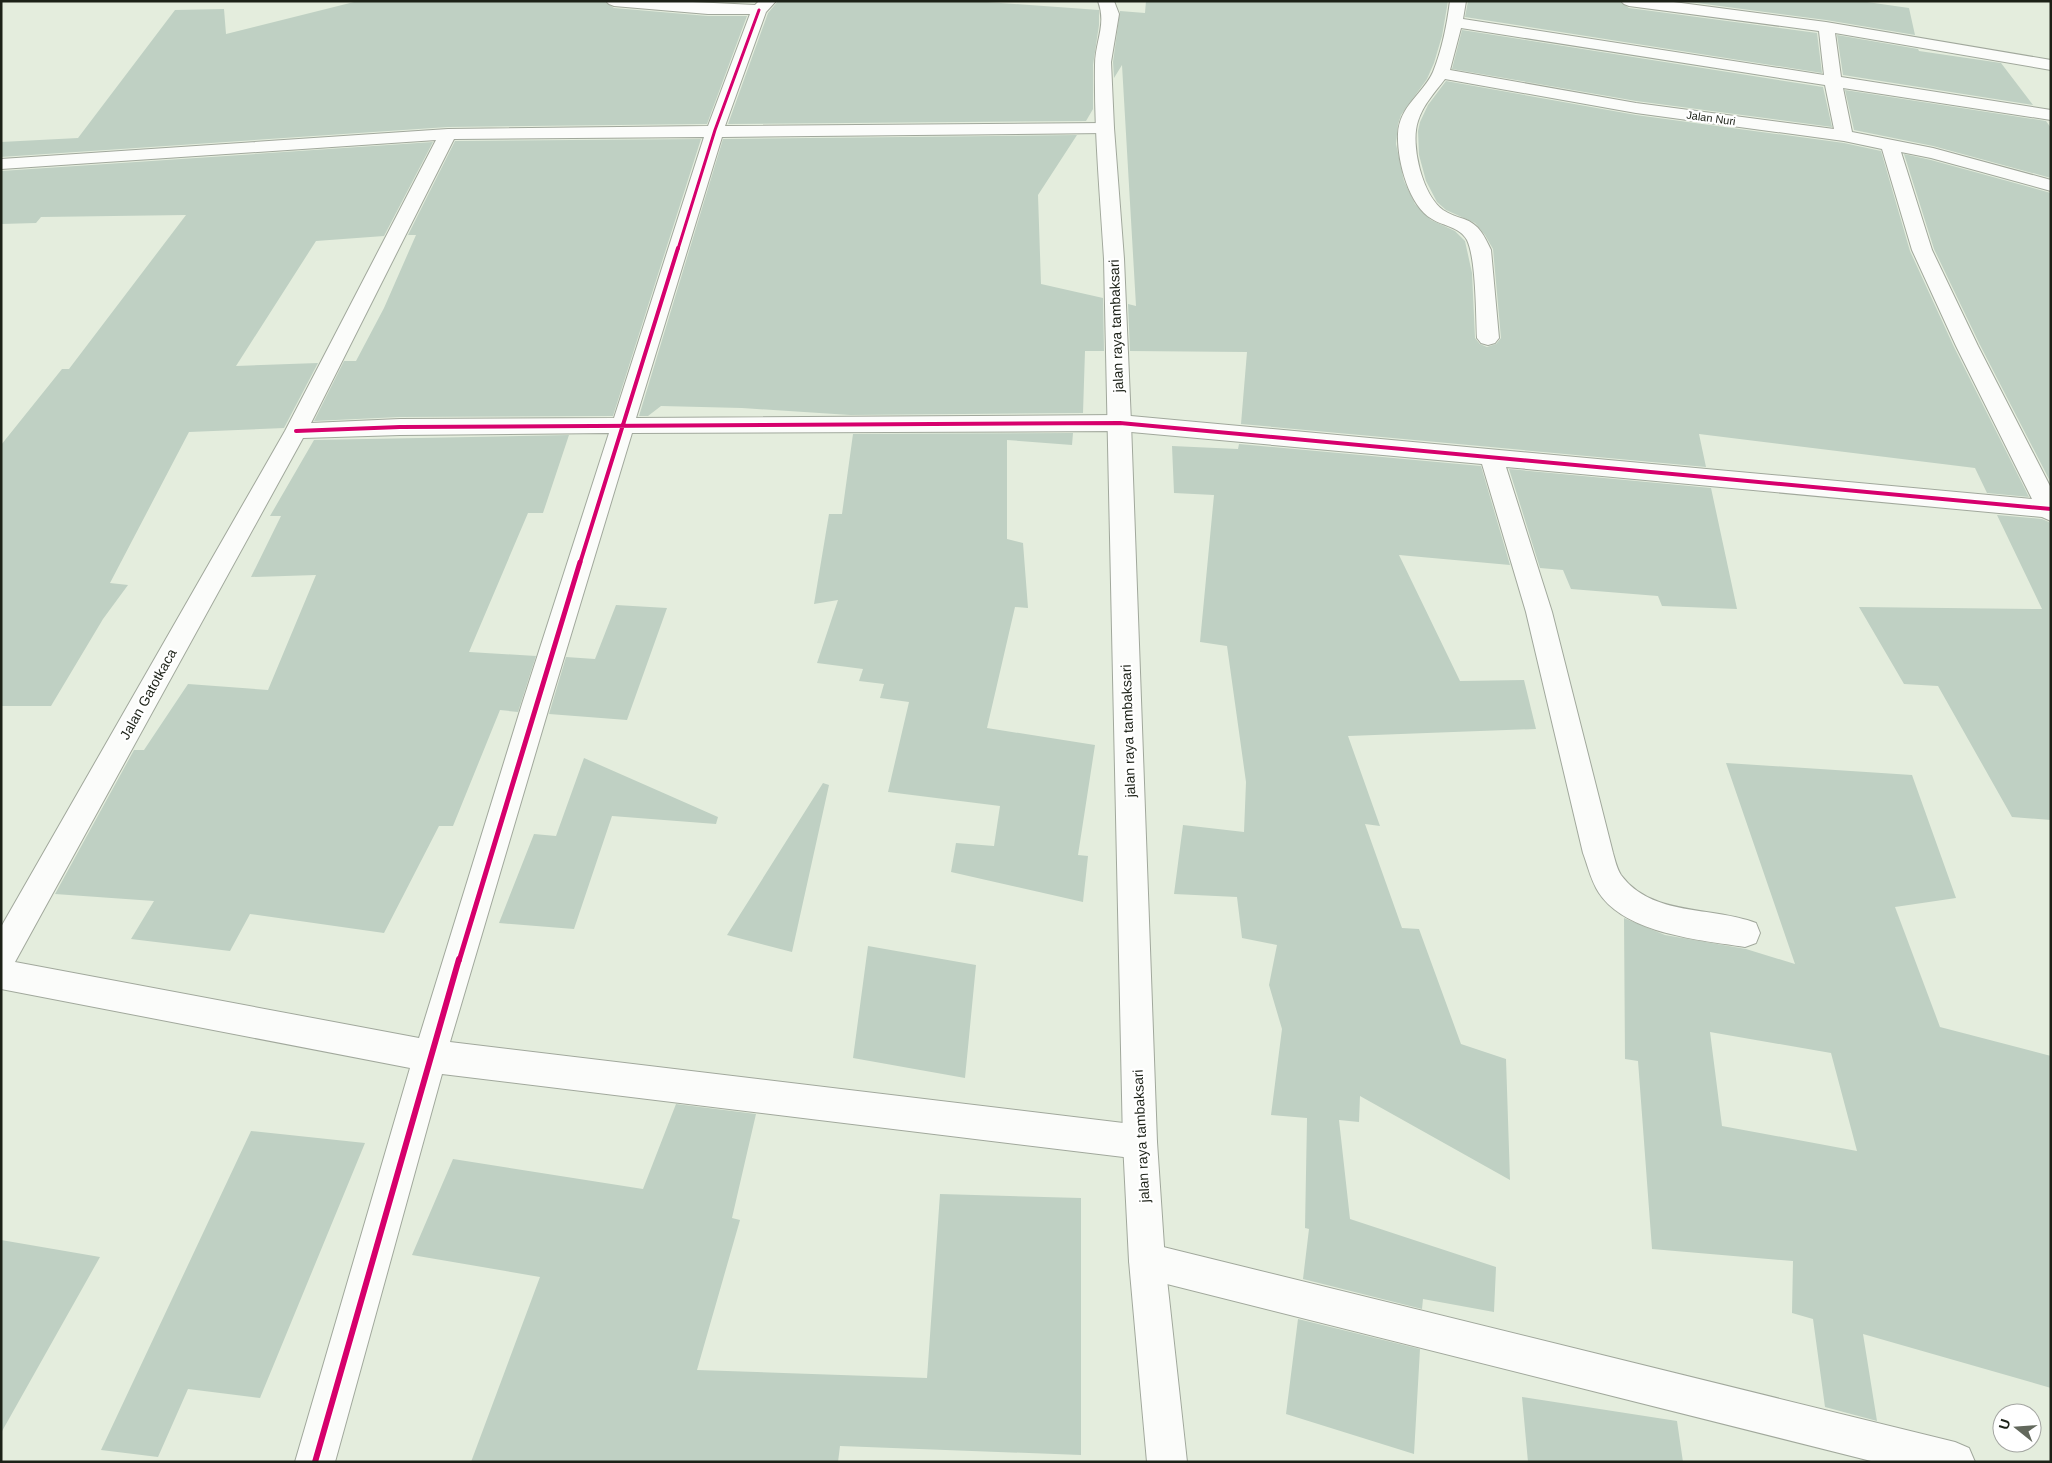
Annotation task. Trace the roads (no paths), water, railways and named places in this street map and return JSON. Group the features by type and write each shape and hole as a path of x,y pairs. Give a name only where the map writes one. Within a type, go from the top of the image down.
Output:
{"street":[{"path":"315,1462 430,1056 623,424 715,130 763,6 708,9 614,1"},
{"name":"jalan raya tambaksari","path":"1106,1 1111,14 1103,62 1105,128 1114,258 1120,423 1140,1142 1148,1261 1168,1462"},
{"path":"1458,1 1455,22 1441,73 1419,102 1408,123 1407,156 1424,204 1436,214 1470,229 1477,239 1481,250 1488,338"},
{"path":"1629,1 1826,28 2051,65"},
{"path":"1455,22 1833,82 2051,114"},
{"path":"1826,28 1833,82 1844,136"},
{"name":"Jalan Nuri","path":"1441,73 1636,108 1844,136 1933,154 2051,186"},
{"path":"1,164 273,144 448,134 715,130 1105,128"},
{"name":"Jalan Gatotkaca","path":"1,957 296,431 448,134"},
{"path":"1890,146 1922,250 1967,346 2050,510"},
{"path":"296,431 400,426 1120,423 2050,510"},
{"path":"1492,458 1539,612 1598,853 1610,884 1630,902 1655,916 1745,933"},
{"path":"1,974 430,1056 1140,1142"},
{"path":"1148,1261 1955,1462"}]}
